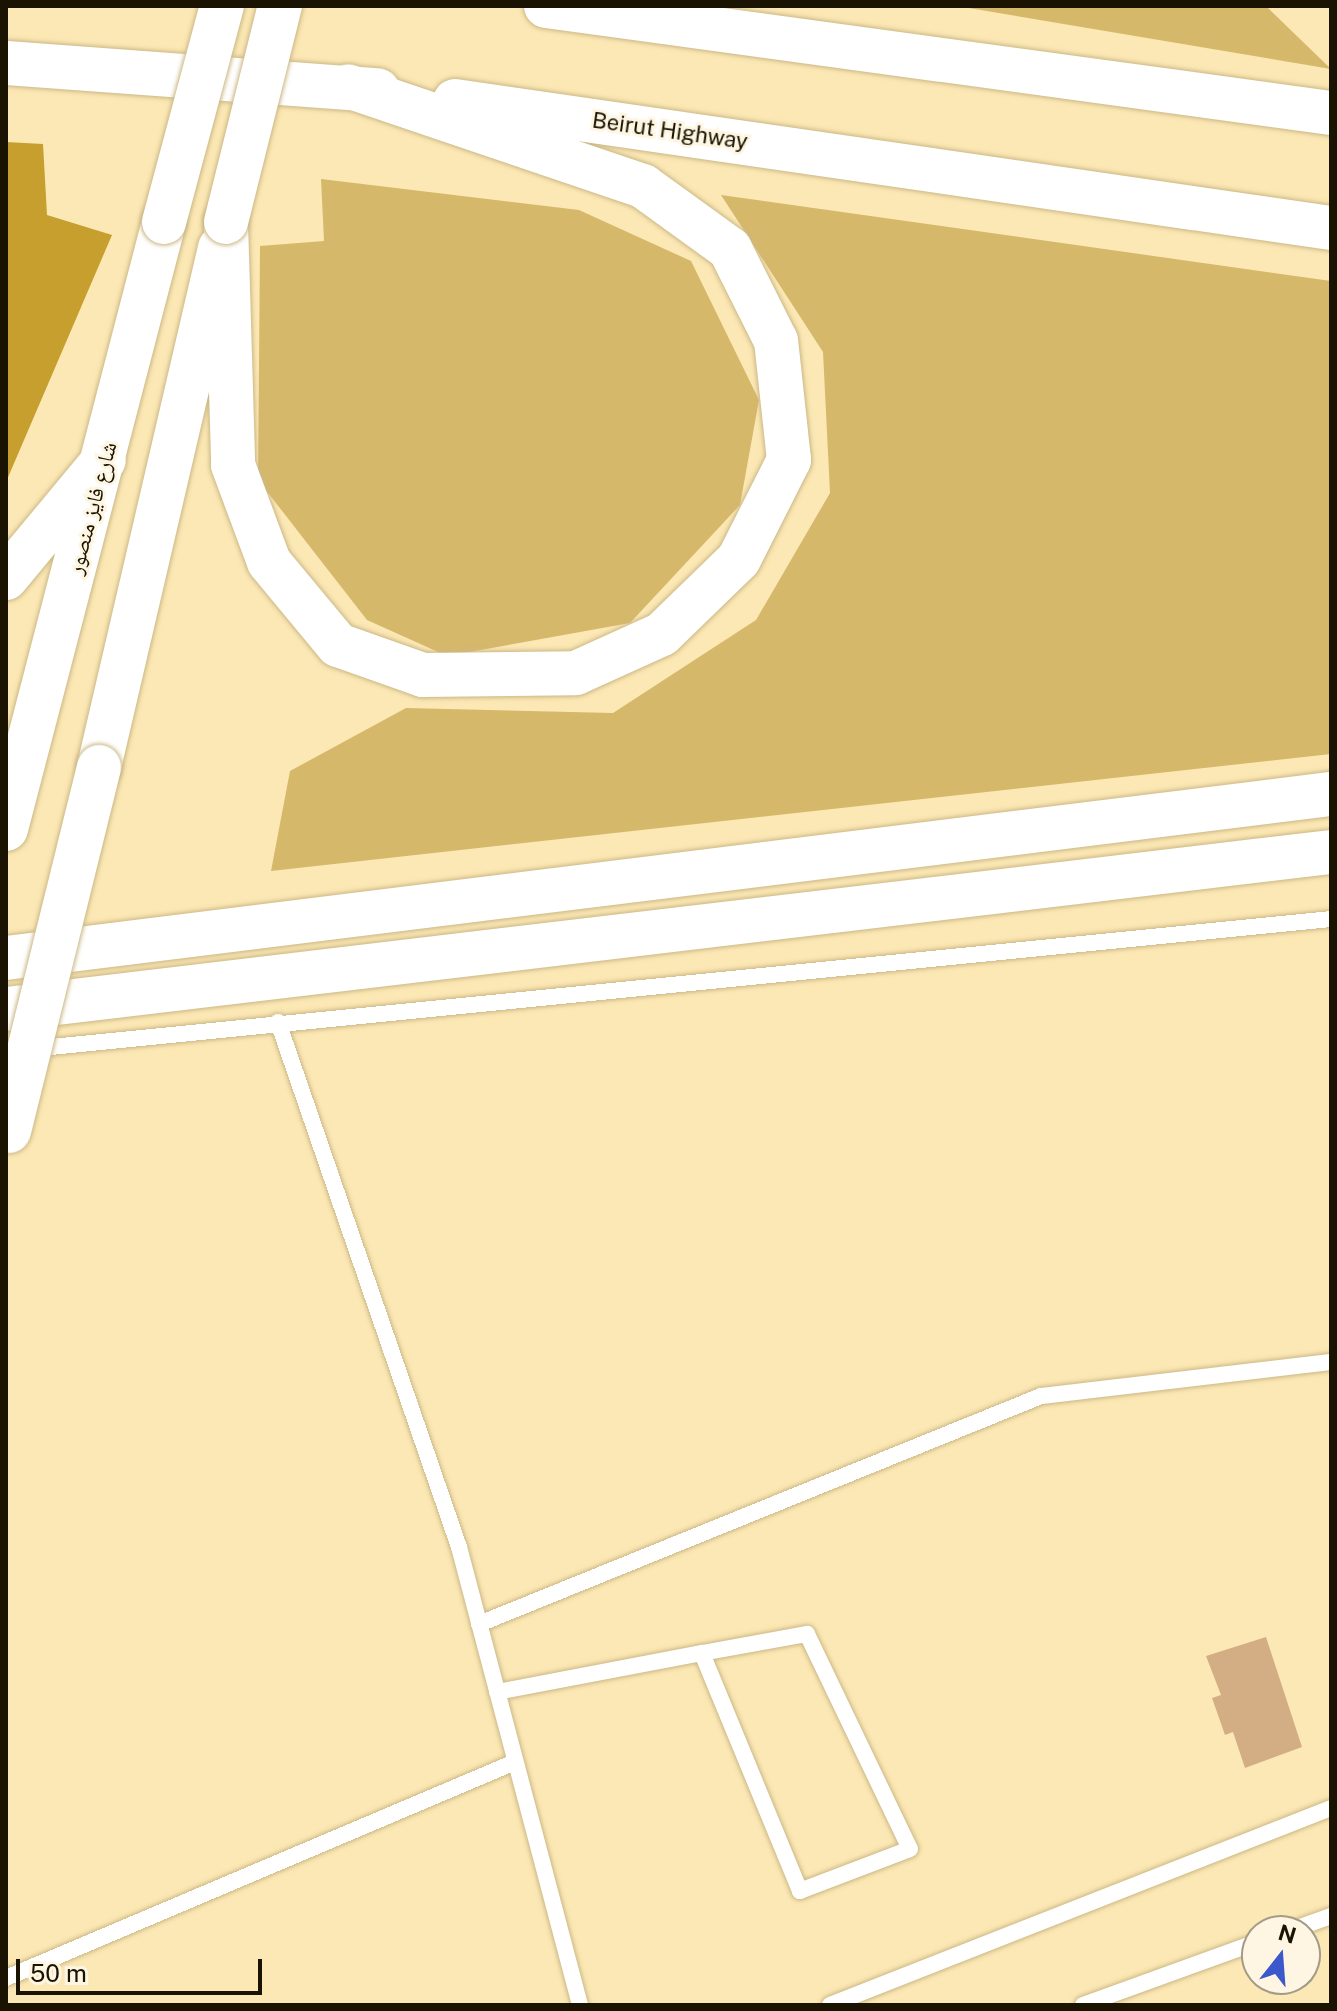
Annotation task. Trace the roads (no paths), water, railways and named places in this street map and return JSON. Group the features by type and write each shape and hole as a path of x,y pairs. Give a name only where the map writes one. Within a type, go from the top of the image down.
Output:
{"main road":[{"name":"شارع فايز منصور","path":"10,810 222,6"},
{"path":"7,1135 99,767 226,222 280,6"},
{"path":"546,6 1331,113"},
{"name":"Beirut Highway","path":"6,63 348,86 1331,228"},
{"path":"6,72 80,68"},
{"path":"226,222 233,465 269,562 338,645 423,675 576,673 662,634 739,559 789,460 776,341 730,249 643,186 348,86"},
{"path":"6,578 104,460"},
{"path":"6,958 1331,794"},
{"path":"6,1009 1331,852"}],"lane":[{"path":"6,1052 278,1022 1331,919"},
{"path":"278,1022 459,1547 580,2005"},
{"path":"479,1624 1041,1396 1331,1362"},
{"path":"497,1692 702,1653 807,1634 910,1849 800,1891 702,1653"},
{"path":"6,1978 515,1762"},
{"path":"830,2005 1331,1808"},
{"path":"1083,2005 1241,1948"}]}
